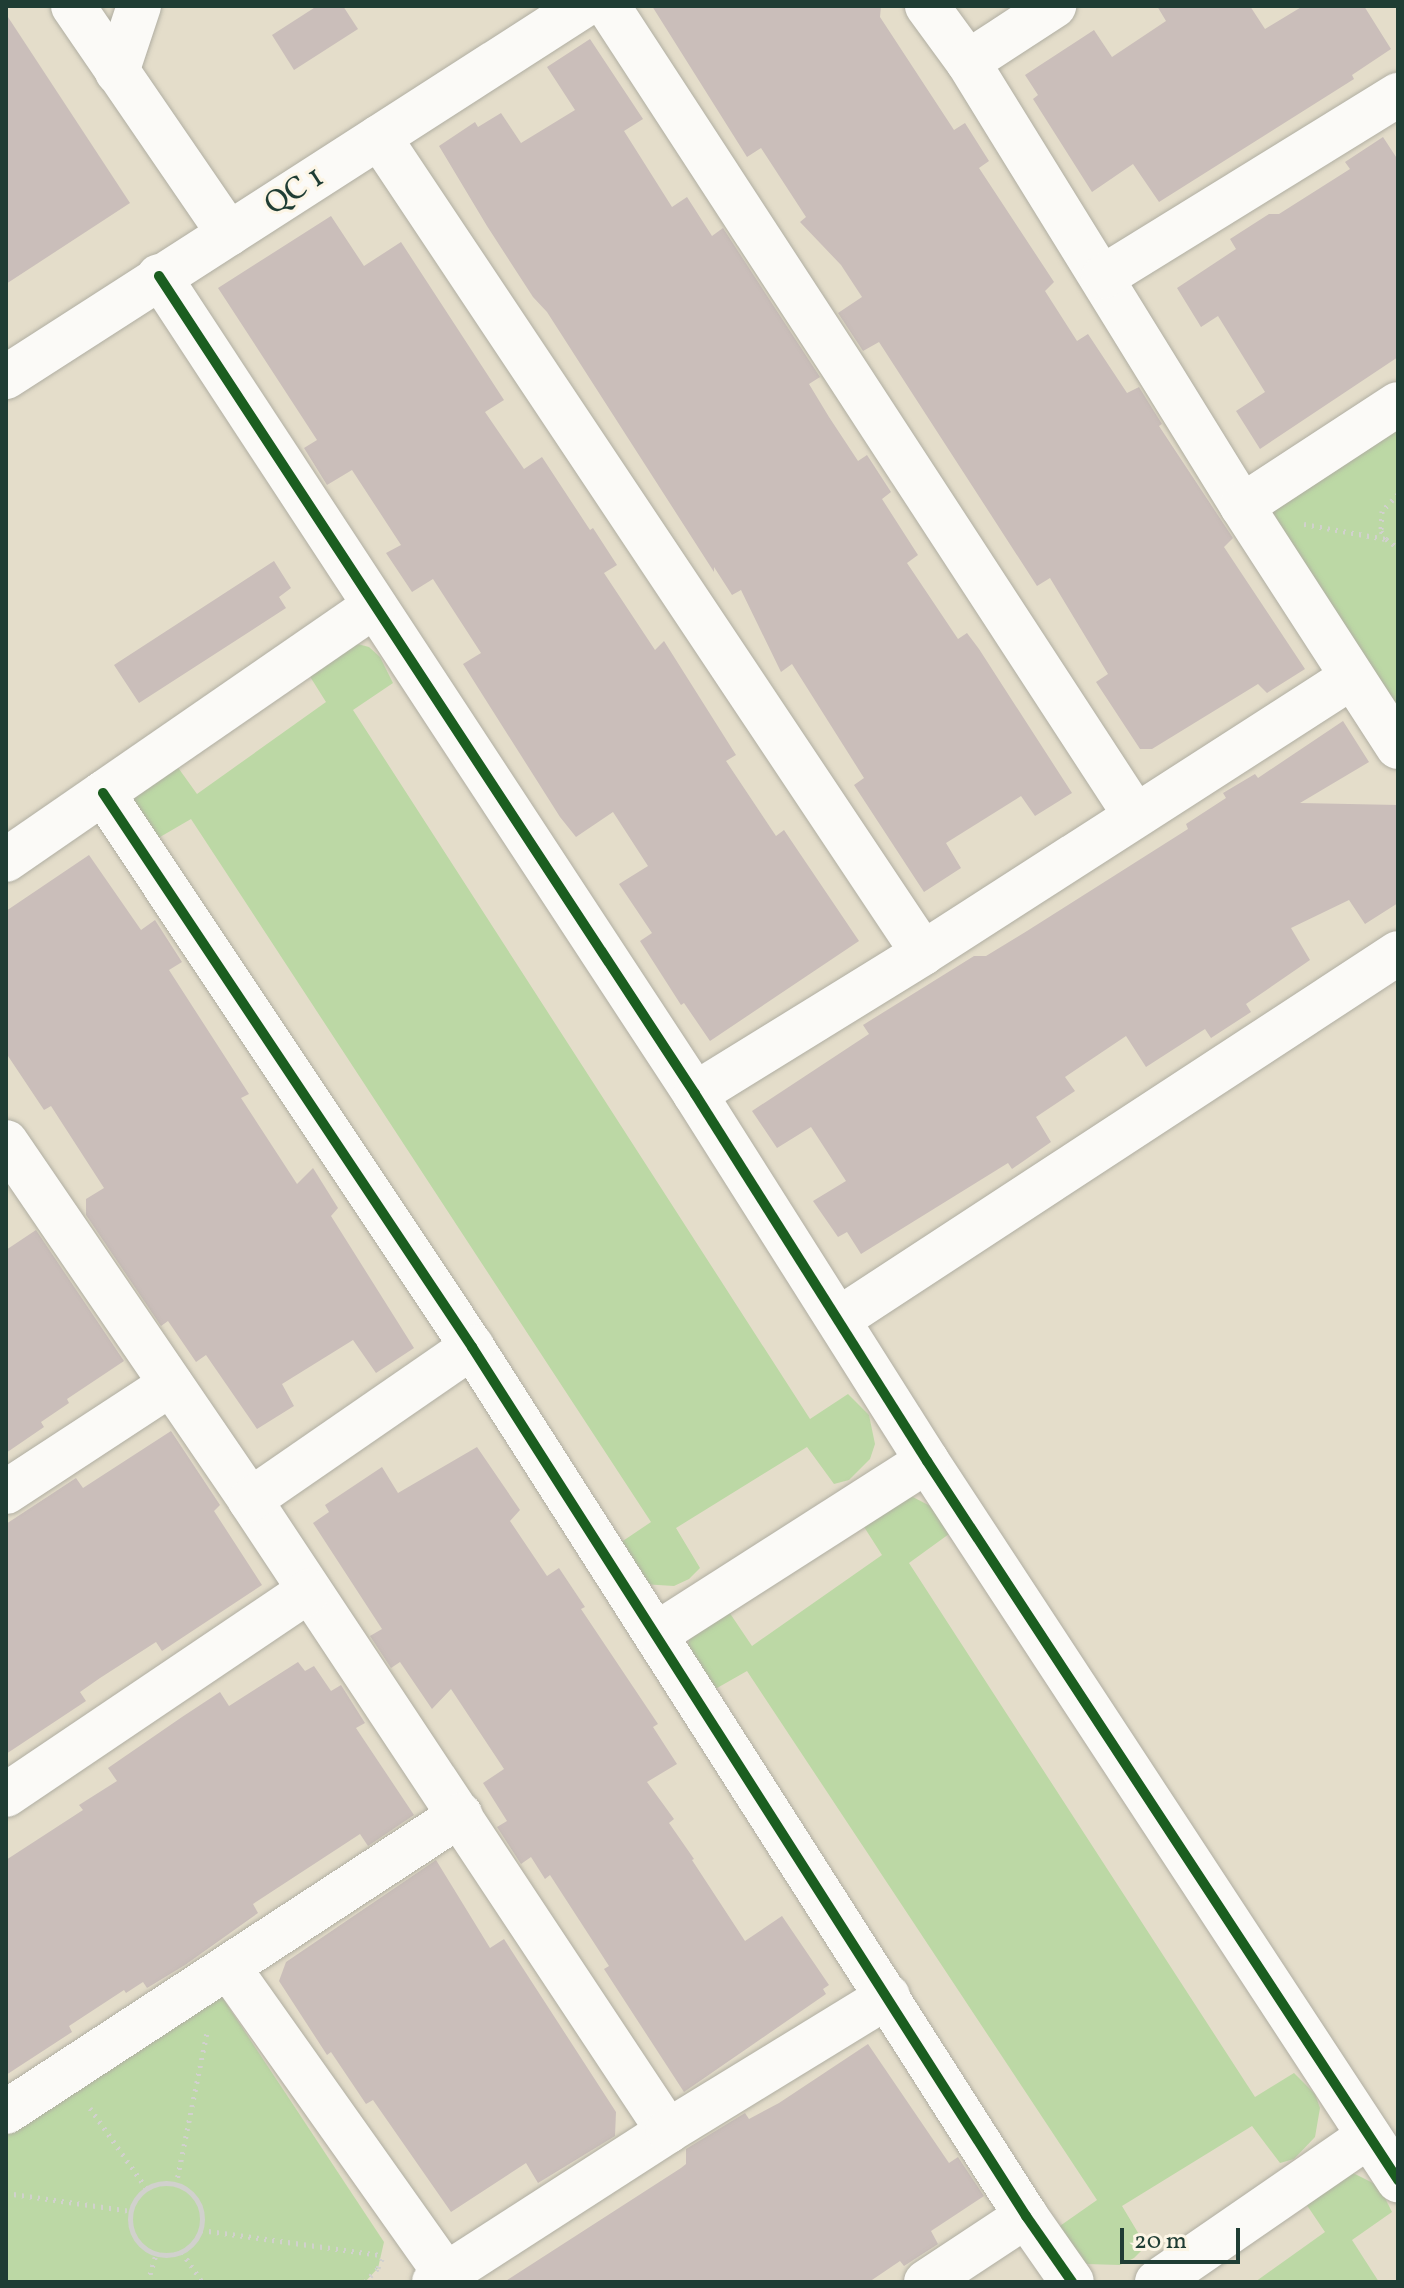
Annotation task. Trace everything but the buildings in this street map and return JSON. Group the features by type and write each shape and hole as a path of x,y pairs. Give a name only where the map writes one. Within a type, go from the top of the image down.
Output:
{"street":[{"path":"73,6 229,234"},
{"path":"117,72 139,6"},
{"name":"QC 1","path":"6,377 583,6"},
{"path":"608,6 1135,815"},
{"path":"927,6 968,62 1242,506 1398,747"},
{"path":"968,62 1054,6"},
{"path":"1103,277 1398,95"},
{"path":"379,137 923,953"},
{"path":"159,276 695,1094 927,1461 1398,2180"},
{"path":"1242,506 1398,404"},
{"path":"6,860 374,606"},
{"path":"695,1094 923,953 1352,677"},
{"path":"103,793 472,1347 658,1633 1026,2216 1072,2282"},
{"path":"839,1319 1398,953"},
{"path":"12,1163 250,1500 668,2131"},
{"path":"250,1500 472,1347"},
{"path":"6,1492 171,1384"},
{"path":"658,1633 927,1461"},
{"path":"6,1795 309,1591"},
{"path":"6,2112 460,1815"},
{"path":"229,1968 440,2278 668,2131 888,1996"},
{"path":"1157,2282 1369,2136"},
{"path":"926,2282 1026,2216"}],"path":[{"path":"1398,494 1382,511 1381,531 1398,548"},
{"path":"1301,524 1386,539"},
{"path":"176,2185 208,2023"},
{"path":"86,2104 147,2189"},
{"path":"161,2184 176,2185 198,2202 202,2216 201,2230 193,2243 182,2252 156,2254 144,2249 136,2238 131,2211 137,2198 147,2189 161,2184"},
{"path":"6,2193 131,2211"},
{"path":"201,2230 383,2255"},
{"path":"365,2282 378,2268 384,2242"},
{"path":"182,2252 202,2282"},
{"path":"148,2282 156,2254"}],"green space":[{"path":"1398,410 1398,707 1273,519 1272,507"},
{"path":"354,643 369,647 380,657 393,683 353,710 810,1419 848,1394 869,1415 875,1444 870,1459 849,1480 834,1484 807,1447 676,1528 700,1568 689,1579 674,1586 642,1584 611,1549 651,1522 191,819 148,844 132,816 134,786 169,755 197,794 326,702 304,667"},
{"path":"909,1495 936,1509 949,1534 909,1563 1255,2097 1294,2073 1315,2094 1320,2108 1315,2137 1294,2159 1280,2163 1252,2126 1122,2206 1146,2246 1134,2258 1120,2265 1087,2264 1073,2256 1057,2228 1097,2200 747,1671 703,1696 686,1653 690,1637 725,1606 752,1646 882,1555 859,1519"},
{"path":"222,1997 384,2242 378,2268 365,2282 6,2282 6,2122"},
{"path":"1353,2173 1379,2186 1392,2212 1352,2240 1379,2282 1255,2282 1325,2232 1302,2198"}],"cycle path":[{"path":"159,276 695,1094 927,1461 1398,2180"},
{"path":"103,793 472,1347 1026,2216 1072,2282"}]}
